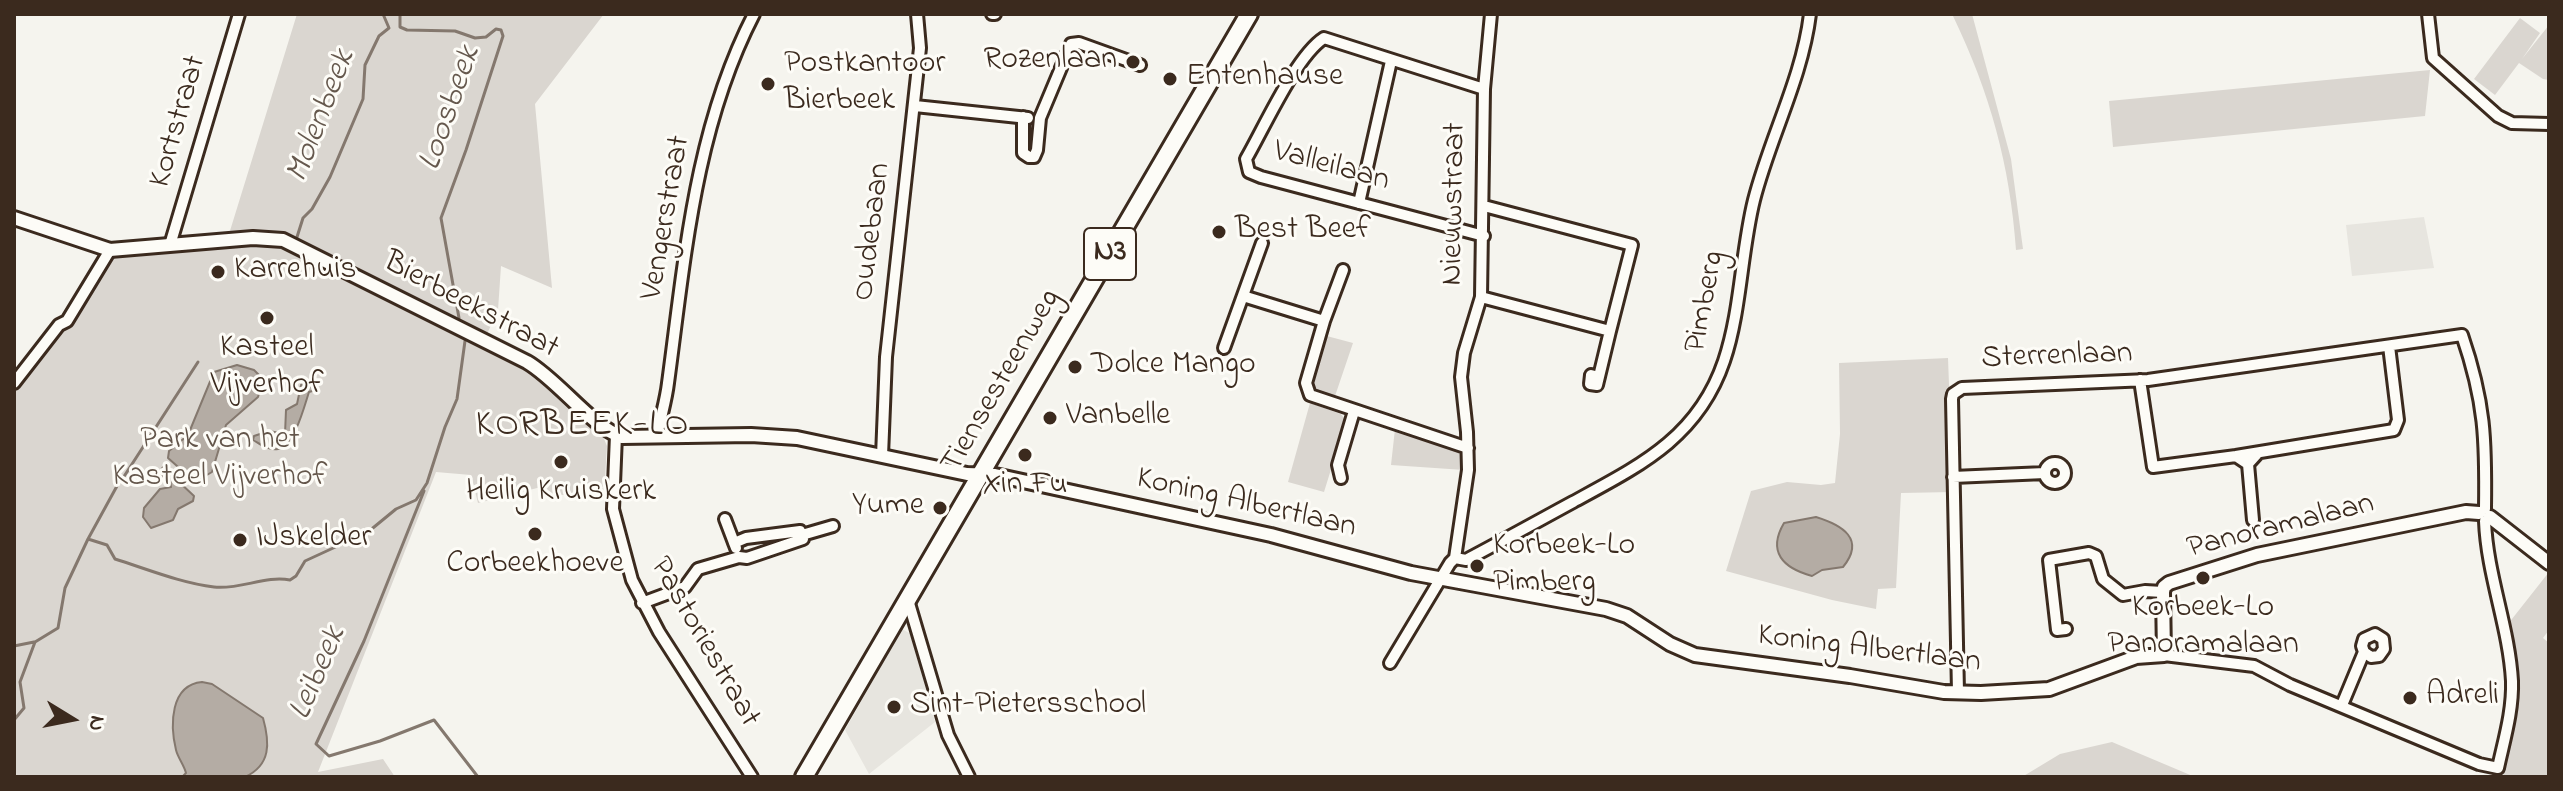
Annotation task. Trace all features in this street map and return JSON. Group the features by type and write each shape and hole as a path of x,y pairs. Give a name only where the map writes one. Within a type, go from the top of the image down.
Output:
{"main road":[{"name":"Tiensesteenweg","path":"804,777 1249,14"}],"street":[{"name":"Kortstraat","path":"170,245 239,14"},
{"name":"Vengerstraat","path":"657,437 669,382 703,150 727,73 754,14"},
{"name":"Oudebaan","path":"882,456 886,357 920,48 917,14"},
{"name":"Nieuwstraat","path":"1390,663 1455,558 1468,470 1461,377 1464,353 1481,297 1484,89 1491,14"},
{"name":"Pimberg","path":"1455,558 1466,560 1639,467 1679,434 1706,399 1718,377 1728,347 1749,218 1802,58 1810,14"},
{"path":"2428,14 2433,58 2498,116 2512,123 2549,124"},
{"name":"Valleilaan","path":"1484,89 1324,38 1315,44 1300,65 1246,159 1249,172 1261,177 1484,236"},
{"path":"1023,117 1021,147 1023,153 1034,157 1040,118 1071,44 1079,43 1140,65"},
{"path":"1359,203 1391,61"},
{"path":"915,106 1040,118"},
{"path":"1484,206 1632,245 1610,331 1607,344 1600,372 1597,385 1590,384 1591,375 1599,377"},
{"name":"Bierbeekstraat","path":"14,218 110,250 270,237 292,243 527,362 551,378 607,431 616,435"},
{"path":"1224,348 1262,243"},
{"path":"14,383 59,325 67,321 110,250"},
{"path":"1343,270 1306,383 1310,395 1468,448"},
{"path":"1243,296 1324,321"},
{"path":"1481,297 1610,331"},
{"name":"Sterrenlaan","path":"1958,692 1952,399 1962,388 2140,380 2462,335 2481,398 2486,432 2485,515"},
{"path":"2140,380 2153,467 2258,453 2394,430 2398,420 2389,346"},
{"path":"1341,478 1338,465 1354,411"},
{"path":"616,435 628,438 751,435 797,438 967,474 982,474"},
{"name":"Pastoriestraat","path":"616,435 613,509 623,555 642,603 752,777"},
{"path":"2253,520 2248,464 2258,453"},
{"path":"2236,456 2248,464"},
{"path":"1953,477 2045,473"},
{"name":"Koning Albertlaan","path":"982,474 1233,526 1411,573 1619,613 1670,644 1695,655 1958,692 2049,689 2136,657 2164,655 2254,666 2290,685 2479,764 2498,768 2512,701 2512,680 2488,559 2485,515"},
{"name":"Panoramalaan","path":"2164,655 2163,592 2169,583 2257,555 2466,512 2485,515"},
{"path":"2485,515 2549,563"},
{"path":"725,519 739,557"},
{"path":"802,535 833,526"},
{"path":"734,543 746,538 800,531 802,535"},
{"path":"642,603 685,587 698,569 739,557 747,558 803,539 802,535"},
{"path":"2066,629 2057,630 2049,560 2089,553 2096,556 2103,579 2123,595 2163,592"},
{"path":"908,600 948,735 969,777"},
{"path":"2342,705 2364,652"}],"shaded area":[{"path":"2424,217 2434,268 2352,276 2346,225"},
{"path":"237,365 254,370 263,379 258,397 226,425 212,472 195,482 168,458 169,451 188,435 214,372"},
{"path":"309,383 316,390 309,392 289,441 278,449 271,449 253,440 254,436 269,431 285,434 286,410 297,404 301,385"},
{"path":"163,467 194,496 193,501 178,509 173,520 151,528 143,517 144,508 160,489 171,487 170,479 163,477 160,471"},
{"path":"1816,517 1848,534 1852,548 1843,567 1822,570 1812,576 1786,563 1777,542 1784,523"},
{"name":"Sint-Pietersschool","path":"902,629 911,634 935,722 869,774 845,730"},
{"path":"202,682 212,684 263,718 267,736 264,760 245,777 182,777 186,773 174,740 175,708 184,690"}],"green space":[{"path":"297,14 604,14 535,104 552,288 501,266 498,310 487,334 287,234 266,231 229,234"},
{"path":"1972,14 2011,159 2023,249 2016,250 2009,188 1996,130 1978,73 1953,16"},
{"path":"2520,18 2540,33 2522,59 2549,25 2549,80 2519,63 2495,95 2474,79"},
{"path":"2430,70 2425,116 2113,147 2109,101"},
{"name":"Park van het Kasteel Vijverhof","path":"277,243 538,374 602,434 607,446 604,495 550,495 545,486 478,503 471,475 436,472 318,772 383,759 395,777 14,777 14,390 109,256"},
{"path":"1323,335 1353,343 1334,399 1315,393 1310,382"},
{"path":"1948,358 1953,492 1901,493 1896,588 1878,589 1876,609 1726,571 1751,491 1787,482 1835,483 1840,434 1839,363"},
{"path":"1310,403 1341,414 1346,421 1324,492 1288,482"},
{"path":"1395,429 1464,452 1464,470 1391,465"},
{"path":"2549,572 2549,630 2543,638 2549,643 2549,777 2498,777 2514,702 2508,624"},
{"path":"2112,742 2195,777 2022,777 2060,754"}],"waterway":[{"name":"Molenbeek","path":"297,237 303,218 312,209 330,177 363,99 365,65 379,36 389,28 383,14"},
{"name":"Loosbeek","path":"400,14 400,27 407,30 455,31 475,38 486,37 496,29 501,30 503,36 441,218 459,318"},
{"name":"Loosbeek","path":"88,539 107,545 115,559 202,585 224,587 272,579 290,580 305,561 368,532 396,509 416,500 427,483 457,399 465,341"},
{"name":"Molenbeek","path":"123,478 198,362"},
{"name":"Molenbeek","path":"14,720 24,708 20,682 35,642 58,628 65,588 117,486"},
{"name":"Leibeek","path":"424,491 364,641 316,744 329,756 434,720 478,777"},
{"path":"14,646 34,642"}],"place":[{"name":"Rozenlaan","path":"1133,62"},
{"name":"Entenhause","path":"1170,79"},
{"name":"Postkantoor Bierbeek","path":"768,84"},
{"name":"Best Beef","path":"1219,232"},
{"name":"Karrehuis","path":"218,272"},
{"name":"Kasteel Vijverhof","path":"267,318"},
{"name":"Dolce Mango","path":"1075,367"},
{"name":"Vanbelle","path":"1050,418"},
{"name":"Xin Fu","path":"1025,455"},
{"name":"Heilig Kruiskerk","path":"561,462"},
{"name":"Yume","path":"940,508"},
{"name":"Corbeekhoeve","path":"535,534"},
{"name":"IJskelder","path":"240,540"},
{"name":"Korbeek-Lo Pimberg","path":"1477,566"},
{"name":"Korbeek-Lo Panoramalaan","path":"2203,578"},
{"name":"Adreli","path":"2410,698"},
{"name":"Sint-Pietersschool","path":"894,707"}],"district":[{"name":"KORBEEK-LO","path":"583,428"}]}
